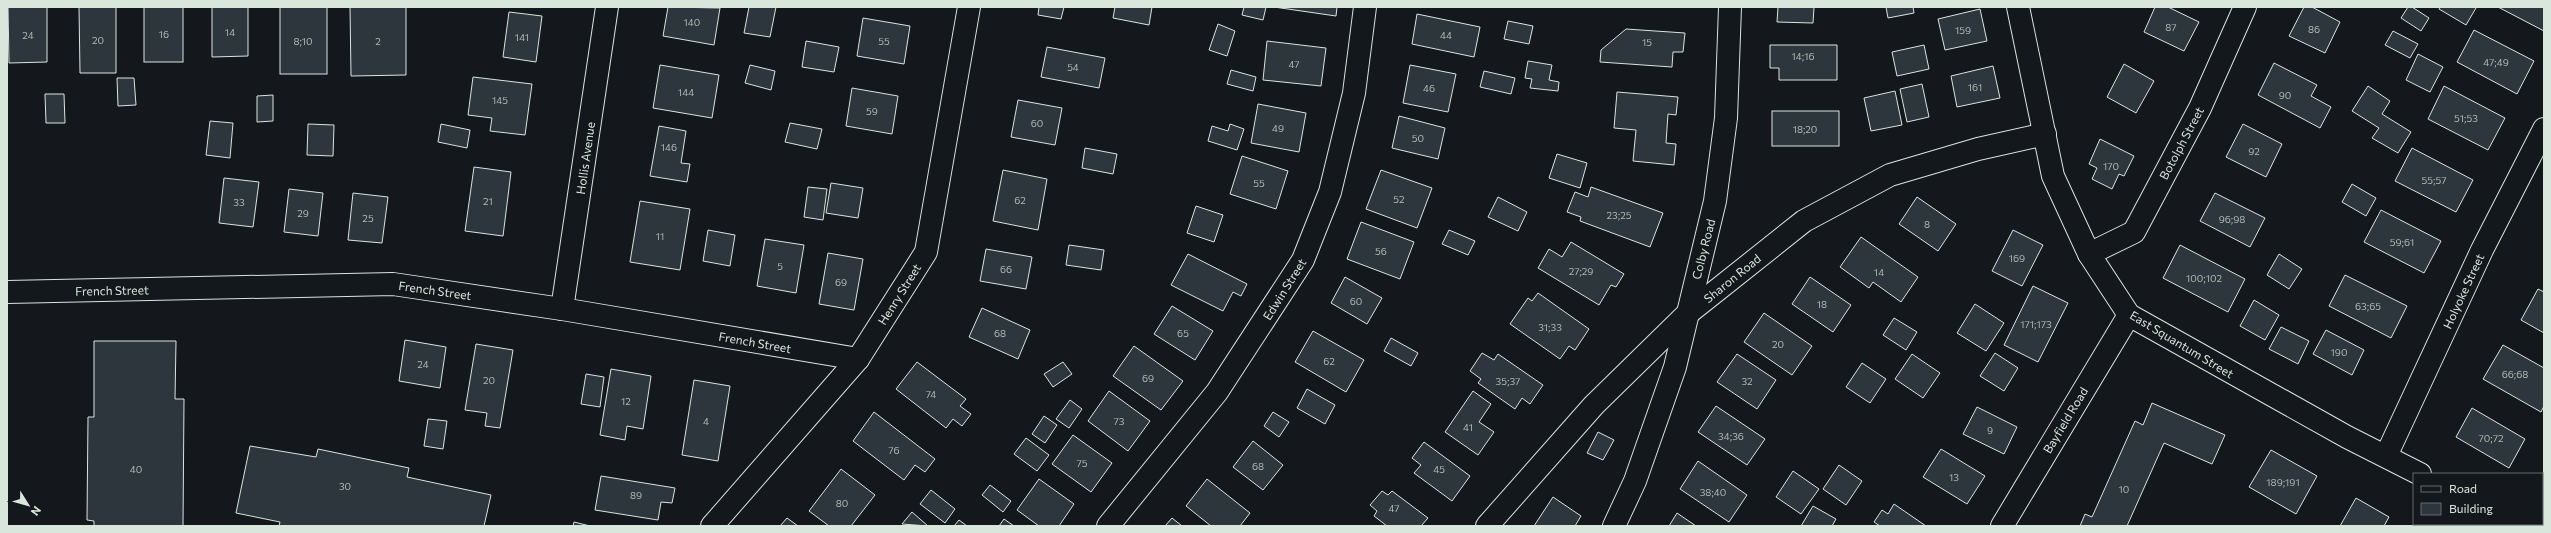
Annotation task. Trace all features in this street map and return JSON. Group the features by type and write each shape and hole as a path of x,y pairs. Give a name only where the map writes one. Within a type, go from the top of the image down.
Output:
{"street":[{"name":"Hollis Avenue","path":"562,309 607,7"},
{"name":"Henry Street","path":"712,526 858,359 926,252 969,7"},
{"name":"Edwin Street","path":"1108,526 1213,397 1303,260 1330,192 1354,93 1365,7"},
{"name":"Colby Road","path":"1614,526 1635,481 1675,367 1715,201 1726,118 1730,7"},
{"name":"East Squantum Street","path":"2018,7 2045,134 2052,176 2089,254 2129,315 2206,360 2418,473"},
{"name":"Botolph Street","path":"2089,254 2134,232 2200,108 2245,7"},
{"name":"Holyoke Street","path":"2386,456 2482,250 2544,129"},
{"name":"Sharon Road","path":"1487,526 1594,405 1687,314 1804,221 1890,175 1978,149 2045,134"},
{"name":"French Street","path":"7,292 393,284 562,309 858,359"},
{"name":"Bayfield Road","path":"2002,526 2129,315"}],"building":[{"path":"8,7 47,7 47,62 9,63"},
{"path":"79,7 116,7 116,73 80,73"},
{"path":"144,7 183,7 183,62 144,62"},
{"path":"212,7 248,7 248,56 212,57"},
{"path":"280,7 327,7 327,74 280,74"},
{"path":"350,7 406,7 406,75 351,76"},
{"path":"668,7 720,8 714,45 663,36"},
{"path":"749,7 776,7 770,37 744,33"},
{"path":"1039,7 1064,7 1061,19 1038,15"},
{"path":"1115,7 1152,7 1149,25 1113,18"},
{"path":"1244,7 1266,7 1263,20 1242,15"},
{"path":"1274,7 1337,7 1336,16"},
{"path":"1778,7 1814,7 1813,23 1777,22"},
{"path":"1886,7 1913,7 1914,13 1888,18"},
{"path":"2155,7 2168,7 2199,22 2184,51 2144,32"},
{"path":"2304,7 2312,7 2340,22 2325,53 2289,36"},
{"path":"2408,7 2412,7 2429,18 2421,31 2401,18"},
{"path":"2440,7 2476,8 2466,25 2439,9"},
{"path":"2498,7 2544,7 2544,31"},
{"path":"1980,9 1987,41 1945,50 1938,19"},
{"path":"509,12 542,16 536,62 503,57"},
{"path":"1417,14 1480,27 1474,57 1412,44"},
{"path":"863,18 910,26 904,64 857,56"},
{"path":"1508,21 1533,26 1529,44 1504,39"},
{"path":"1218,24 1235,31 1227,56 1209,50"},
{"path":"1626,29 1685,33 1683,52 1673,52 1672,67 1600,62 1601,50"},
{"path":"2474,30 2534,61 2517,94 2457,62"},
{"path":"2393,31 2418,44 2410,58 2385,45"},
{"path":"806,41 839,47 834,72 802,67"},
{"path":"1267,41 1326,48 1321,86 1263,80"},
{"path":"1770,45 1837,45 1837,80 1779,80 1779,68 1770,68"},
{"path":"1924,45 1929,69 1897,76 1892,52"},
{"path":"1047,47 1105,58 1099,88 1041,77"},
{"path":"2418,54 2443,67 2430,92 2406,80"},
{"path":"1528,61 1552,65 1549,80 1559,82 1558,91 1530,88 1532,79 1525,78"},
{"path":"2274,63 2317,85 2311,96 2331,107 2320,128 2258,95"},
{"path":"2124,64 2154,81 2136,113 2107,97"},
{"path":"660,65 719,75 712,118 653,108"},
{"path":"750,65 775,71 771,90 745,83"},
{"path":"1410,65 1456,74 1448,112 1403,103"},
{"path":"1993,66 2000,98 1957,107 1951,76"},
{"path":"1231,70 1256,77 1253,91 1227,84"},
{"path":"1484,71 1515,78 1511,94 1480,87"},
{"path":"473,77 532,84 525,135 490,131 492,118 468,115"},
{"path":"117,78 134,78 136,105 118,106"},
{"path":"1922,84 1929,117 1907,122 1900,89"},
{"path":"2368,86 2390,101 2382,114 2411,132 2398,153 2372,138 2379,128 2352,111"},
{"path":"2444,86 2505,118 2488,150 2428,119"},
{"path":"852,88 898,96 892,134 846,126"},
{"path":"1895,91 1902,125 1871,131 1864,98"},
{"path":"1617,92 1678,97 1676,115 1668,114 1666,143 1676,144 1674,165 1633,161 1636,130 1614,128"},
{"path":"45,94 64,94 65,123 46,123"},
{"path":"273,95 273,121 257,122 257,96"},
{"path":"1018,100 1062,108 1055,145 1011,137"},
{"path":"1258,104 1306,113 1299,152 1251,143"},
{"path":"1772,111 1839,111 1839,146 1772,146"},
{"path":"1399,116 1445,128 1438,159 1392,148"},
{"path":"210,121 233,123 230,158 206,155"},
{"path":"790,123 822,129 817,149 785,142"},
{"path":"308,124 334,125 333,156 307,155"},
{"path":"441,124 470,130 467,148 438,142"},
{"path":"1230,124 1244,129 1237,150 1208,141 1212,126 1228,131"},
{"path":"2243,124 2282,144 2266,177 2226,157"},
{"path":"659,126 686,131 681,163 690,164 687,182 650,176"},
{"path":"2100,139 2134,156 2124,176 2119,174 2112,189 2092,179 2097,168 2089,164"},
{"path":"1085,148 1117,154 1113,174 1082,168"},
{"path":"2412,148 2473,180 2456,212 2395,181"},
{"path":"1557,154 1587,163 1580,188 1549,178"},
{"path":"1242,156 1288,171 1276,209 1230,194"},
{"path":"474,167 511,172 503,236 465,231"},
{"path":"1003,170 1047,179 1038,230 993,221"},
{"path":"1381,170 1432,188 1417,228 1366,209"},
{"path":"224,178 259,182 253,227 219,223"},
{"path":"831,183 863,188 858,218 826,213"},
{"path":"2352,184 2376,198 2366,216 2342,202"},
{"path":"808,187 827,189 823,220 804,217"},
{"path":"1591,187 1663,213 1650,247 1580,221 1581,217 1567,212 1575,192 1588,197"},
{"path":"289,189 323,193 318,236 284,232"},
{"path":"353,193 388,197 382,243 348,240"},
{"path":"2215,193 2265,218 2250,247 2200,221"},
{"path":"1498,197 1527,212 1518,231 1488,217"},
{"path":"1917,197 1956,224 1938,251 1899,224"},
{"path":"640,201 690,209 680,270 630,262"},
{"path":"1196,206 1223,215 1214,242 1187,233"},
{"path":"2381,210 2441,241 2424,273 2364,242"},
{"path":"1361,222 1414,242 1400,279 1347,259"},
{"path":"708,230 735,235 730,266 703,261"},
{"path":"1449,230 1475,241 1468,255 1442,244"},
{"path":"2013,230 2043,245 2022,286 1992,271"},
{"path":"1861,237 1918,277 1901,302 1873,282 1869,288 1840,267"},
{"path":"765,239 804,245 796,293 757,286"},
{"path":"1571,242 1624,274 1616,287 1611,285 1599,305 1538,268 1549,249 1562,257"},
{"path":"1069,245 1104,250 1101,270 1066,265"},
{"path":"2180,245 2245,279 2228,312 2163,278"},
{"path":"986,249 1032,257 1026,289 980,281"},
{"path":"828,253 863,259 854,310 819,304"},
{"path":"1188,254 1247,284 1241,296 1233,292 1223,311 1171,285"},
{"path":"2279,254 2302,269 2289,289 2267,275"},
{"path":"2345,275 2407,306 2391,338 2329,306"},
{"path":"1345,277 1382,298 1367,324 1331,303"},
{"path":"1810,277 1851,305 1833,332 1792,304"},
{"path":"2033,286 2068,303 2038,362 2004,345"},
{"path":"2538,289 2544,292 2544,333 2521,320"},
{"path":"1538,293 1589,329 1575,350 1569,346 1560,359 1510,324 1528,298 1532,301"},
{"path":"2254,300 2279,315 2265,340 2240,326"},
{"path":"1975,304 2004,323 1986,351 1957,333"},
{"path":"1172,306 1213,331 1195,360 1154,334"},
{"path":"982,308 1030,330 1018,359 969,337"},
{"path":"1764,313 1812,346 1792,375 1744,342"},
{"path":"1894,318 1917,332 1906,350 1883,335"},
{"path":"2281,327 2309,341 2298,364 2269,349"},
{"path":"2326,330 2364,350 2352,375 2313,354"},
{"path":"1313,331 1364,360 1346,392 1295,362"},
{"path":"1391,338 1418,353 1411,366 1384,351"},
{"path":"405,340 446,347 440,388 399,381"},
{"path":"94,341 176,341 175,399 184,399 183,526 94,526 94,521 87,520 88,417 94,417"},
{"path":"476,344 513,350 500,428 485,426 487,413 465,410"},
{"path":"2503,345 2544,368 2544,406 2541,412 2483,379"},
{"path":"1134,346 1183,381 1161,410 1113,376"},
{"path":"1482,353 1494,360 1498,354 1543,385 1530,404 1522,398 1515,409 1478,383 1481,379 1470,371"},
{"path":"1995,353 2018,368 2004,391 1980,376"},
{"path":"1737,354 1776,380 1757,409 1717,382"},
{"path":"1912,354 1940,373 1923,398 1895,379"},
{"path":"917,362 966,399 960,406 971,414 962,426 953,419 946,428 896,389"},
{"path":"1063,362 1072,374 1053,387 1044,374"},
{"path":"1862,363 1886,379 1870,403 1846,387"},
{"path":"611,369 651,376 643,429 627,426 625,440 600,435"},
{"path":"586,374 604,377 600,407 581,404"},
{"path":"694,380 730,386 718,461 682,455"},
{"path":"1307,389 1335,405 1325,424 1297,408"},
{"path":"1109,391 1150,421 1128,451 1088,421"},
{"path":"1473,391 1491,404 1479,422 1494,432 1478,455 1445,432"},
{"path":"1070,400 1082,409 1069,428 1056,419"},
{"path":"2152,403 2225,435 2212,464 2164,443 2127,526 2080,526 2085,514 2092,517 2135,421 2143,425"},
{"path":"1716,406 1765,439 1747,465 1698,432"},
{"path":"1977,407 2017,427 2004,454 1963,434"},
{"path":"2472,408 2525,439 2509,468 2456,437"},
{"path":"874,412 935,459 925,472 915,465 904,480 853,441"},
{"path":"1273,412 1289,422 1279,437 1264,426"},
{"path":"1044,416 1057,425 1045,443 1032,434"},
{"path":"428,419 447,421 443,449 424,446"},
{"path":"1598,432 1614,440 1603,460 1587,453"},
{"path":"1073,435 1112,463 1091,492 1052,464"},
{"path":"1026,438 1049,455 1037,471 1014,454"},
{"path":"1253,441 1283,465 1263,490 1233,467"},
{"path":"1424,442 1470,476 1452,501 1414,473 1421,465 1412,458"},
{"path":"250,446 316,457 318,449 409,468 407,477 491,495 484,526 279,526 280,522 236,513"},
{"path":"1941,449 1985,476 1967,504 1923,477"},
{"path":"2271,450 2317,476 2296,514 2249,487"},
{"path":"1698,461 1747,495 1729,522 1680,489"},
{"path":"1839,465 1862,481 1846,505 1823,489"},
{"path":"841,469 875,495 851,526 829,526 809,511"},
{"path":"1793,471 1819,489 1801,514 1776,497"},
{"path":"601,476 675,488 672,503 661,502 658,520 595,510"},
{"path":"1039,479 1074,504 1059,526 1039,526 1017,510"},
{"path":"1207,479 1250,513 1240,526 1211,526 1186,506"},
{"path":"990,485 1011,501 1003,512 982,495"},
{"path":"931,490 955,509 945,523 920,504"},
{"path":"1382,491 1388,495 1392,491 1428,518 1421,526 1387,526 1374,516 1377,511 1370,505"},
{"path":"1553,497 1581,516 1575,526 1534,526"},
{"path":"2356,498 2389,517 2384,526 2340,526"},
{"path":"1894,504 1926,526 1880,526 1874,522 1882,510 1888,514"},
{"path":"1813,506 1836,519 1832,526 1801,526"},
{"path":"912,512 928,526 902,524"},
{"path":"1677,513 1696,526 1669,526"},
{"path":"787,518 798,526 780,526"},
{"path":"1172,518 1182,526 1165,526"},
{"path":"1004,519 1014,526 999,526"},
{"path":"959,520 967,526 954,526"},
{"path":"574,522 590,526 573,526"}]}
